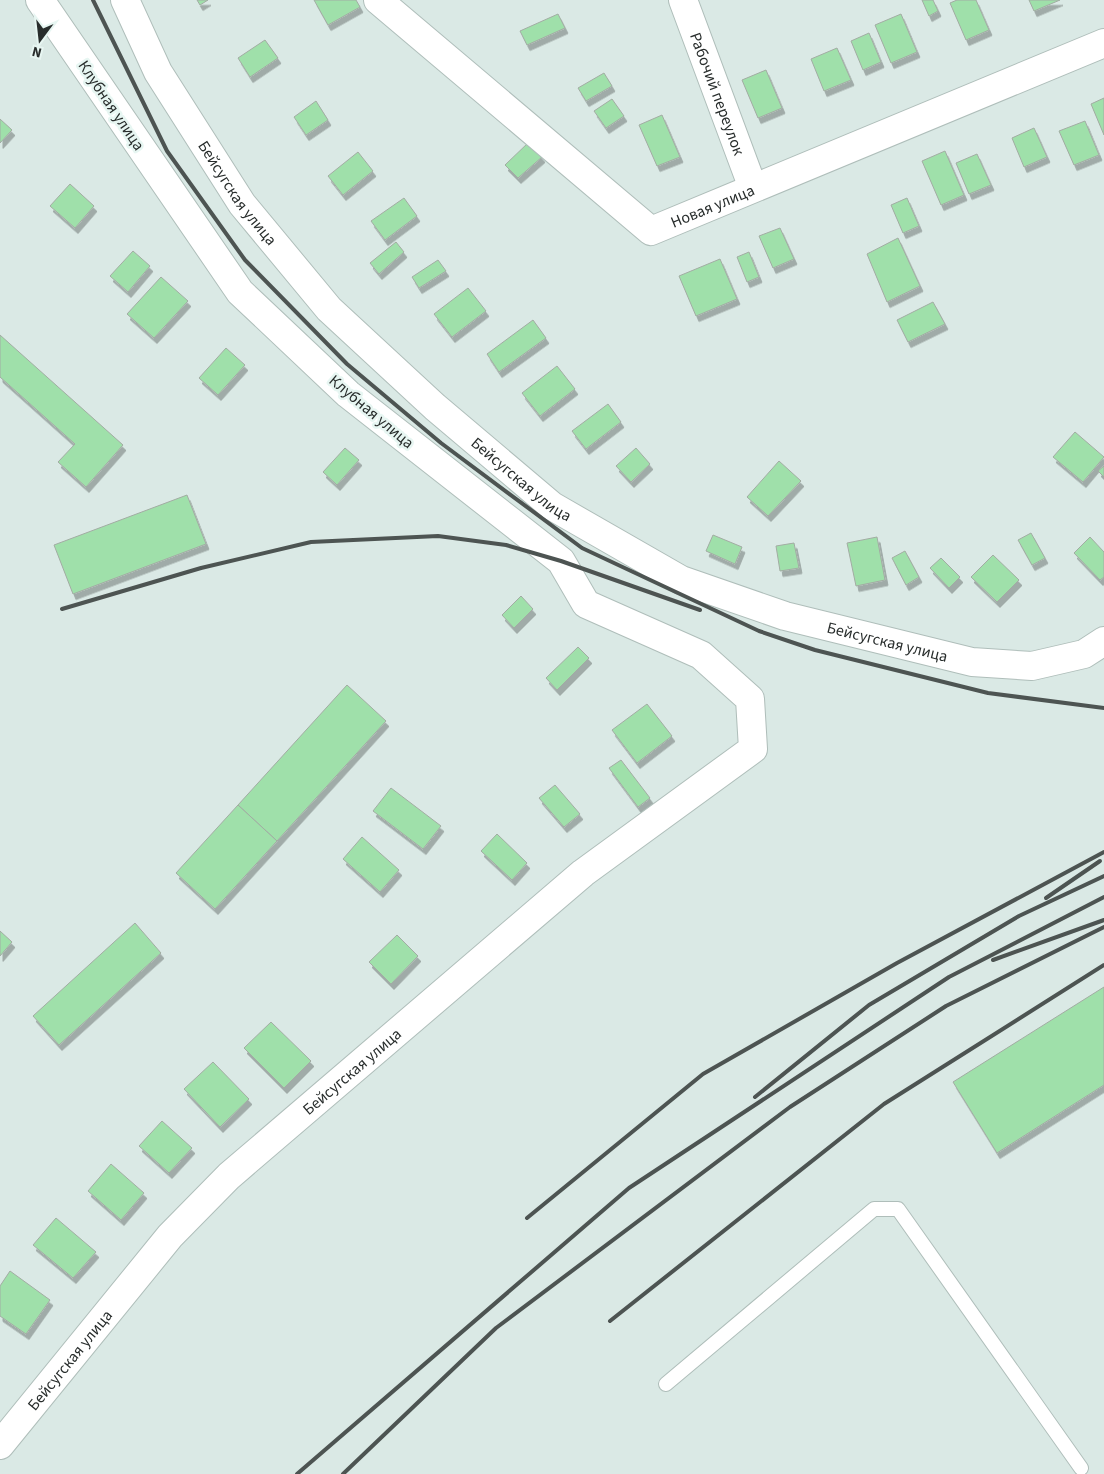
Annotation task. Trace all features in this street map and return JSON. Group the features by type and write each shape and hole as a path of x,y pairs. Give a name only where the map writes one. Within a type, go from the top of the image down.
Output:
{"street":[{"name":"Клубная улица","path":"40,0 240,292 348,394 561,561 586,604 701,655 750,699 753,749"},
{"name":"Бейсугская улица","path":"125,0 158,72 242,204 328,309 435,407 552,506 681,580 785,616 972,662 1032,666 1084,654 1104,641"},
{"name":"Новая улица","path":"378,0 651,231 1104,43"},
{"name":"Рабочий переулок","path":"683,0 753,188"},
{"name":"Бейсугская улица","path":"0,1445 170,1236 229,1176 583,874 753,749"}],"lane":[{"path":"666,1384 874,1209 898,1209 1080,1472"}],"building":[{"path":"197,0 208,0 200,5"},
{"path":"314,0 356,0 360,7 328,25"},
{"path":"922,0 933,0 938,11 929,16"},
{"path":"957,0 976,0 989,30 966,40 950,3"},
{"path":"1029,0 1060,0 1034,11"},
{"path":"558,14 565,28 527,45 520,31"},
{"path":"901,14 917,52 891,63 875,25"},
{"path":"869,33 881,62 863,70 851,41"},
{"path":"265,40 278,58 250,77 238,58"},
{"path":"837,48 851,80 824,91 811,59"},
{"path":"766,70 782,108 758,118 742,80"},
{"path":"604,73 612,86 586,101 578,88"},
{"path":"1104,98 1104,135 1091,104"},
{"path":"612,99 624,116 606,128 594,111"},
{"path":"316,101 328,120 306,135 294,117"},
{"path":"662,115 680,157 657,166 639,125"},
{"path":"0,119 12,130 0,143"},
{"path":"1085,121 1099,155 1074,165 1059,131"},
{"path":"1034,128 1047,157 1024,167 1012,138"},
{"path":"529,142 542,157 518,178 505,165"},
{"path":"945,151 964,195 941,205 922,161"},
{"path":"358,152 373,171 343,195 328,176"},
{"path":"977,154 991,185 969,194 956,163"},
{"path":"70,184 94,206 75,228 50,206"},
{"path":"404,198 417,216 385,240 371,221"},
{"path":"907,198 919,226 903,233 891,205"},
{"path":"780,228 794,259 773,268 759,236"},
{"path":"898,238 920,286 887,302 867,254"},
{"path":"396,242 404,252 379,274 370,263"},
{"path":"133,251 150,266 128,292 110,276"},
{"path":"749,252 759,277 747,282 737,257"},
{"path":"720,259 737,299 696,316 679,276"},
{"path":"438,260 446,271 419,288 412,277"},
{"path":"161,277 188,301 154,338 127,314"},
{"path":"468,288 486,311 452,337 434,314"},
{"path":"933,302 945,324 908,342 897,320"},
{"path":"533,320 546,338 499,372 487,354"},
{"path":"0,335 123,445 86,487 58,462 75,444 0,377"},
{"path":"226,348 245,365 218,395 199,378"},
{"path":"557,366 575,389 540,416 522,393"},
{"path":"608,404 621,422 586,449 572,431"},
{"path":"1075,432 1104,457 1083,482 1053,457"},
{"path":"345,448 359,460 337,485 323,472"},
{"path":"636,448 650,464 631,482 616,466"},
{"path":"779,461 801,481 768,516 747,497"},
{"path":"1104,466 1104,477 1098,471"},
{"path":"187,495 206,544 73,594 54,545"},
{"path":"1031,533 1045,558 1032,565 1018,540"},
{"path":"713,535 742,547 735,564 706,551"},
{"path":"877,537 885,580 856,586 847,543"},
{"path":"1090,537 1104,552 1104,577 1100,580 1074,553"},
{"path":"794,543 799,568 780,571 776,546"},
{"path":"905,551 919,577 906,585 892,558"},
{"path":"993,555 1019,580 997,602 971,577"},
{"path":"941,558 960,577 949,588 930,568"},
{"path":"521,596 533,609 514,628 502,615"},
{"path":"578,647 589,658 557,690 546,678"},
{"path":"347,685 386,721 277,841 238,805"},
{"path":"647,704 672,736 637,763 612,730"},
{"path":"621,760 650,798 638,807 609,768"},
{"path":"555,785 580,814 564,827 539,798"},
{"path":"391,788 441,826 423,849 373,811"},
{"path":"238,805 277,841 215,909 176,873"},
{"path":"497,834 527,863 512,880 481,851"},
{"path":"362,837 399,870 380,892 343,859"},
{"path":"135,923 161,953 59,1045 33,1016"},
{"path":"0,931 12,942 0,956"},
{"path":"397,935 418,956 391,984 369,962"},
{"path":"1104,987 1104,1085 997,1153 953,1082"},
{"path":"271,1022 311,1061 284,1088 244,1048"},
{"path":"213,1062 249,1099 220,1127 184,1089"},
{"path":"162,1121 192,1148 169,1173 139,1146"},
{"path":"111,1164 144,1193 121,1220 88,1191"},
{"path":"56,1218 96,1252 73,1278 33,1245"},
{"path":"10,1271 50,1300 26,1334 0,1316 0,1286"}],"railway":[{"path":"93,0 167,151 245,260 347,364 441,443 582,548 759,631 815,650 988,693 1104,708"},
{"path":"62,609 201,568 311,542 438,536 506,545 561,561 700,610"},
{"path":"527,1218 703,1074 897,963 1104,852"},
{"path":"1046,898 1100,861"},
{"path":"755,1097 869,1005 1019,916 1104,876"},
{"path":"297,1474 629,1188 949,977 1104,897"},
{"path":"993,960 1104,920"},
{"path":"343,1474 496,1328 790,1107 946,1006 1104,927"},
{"path":"610,1321 884,1104 1104,965"}]}
